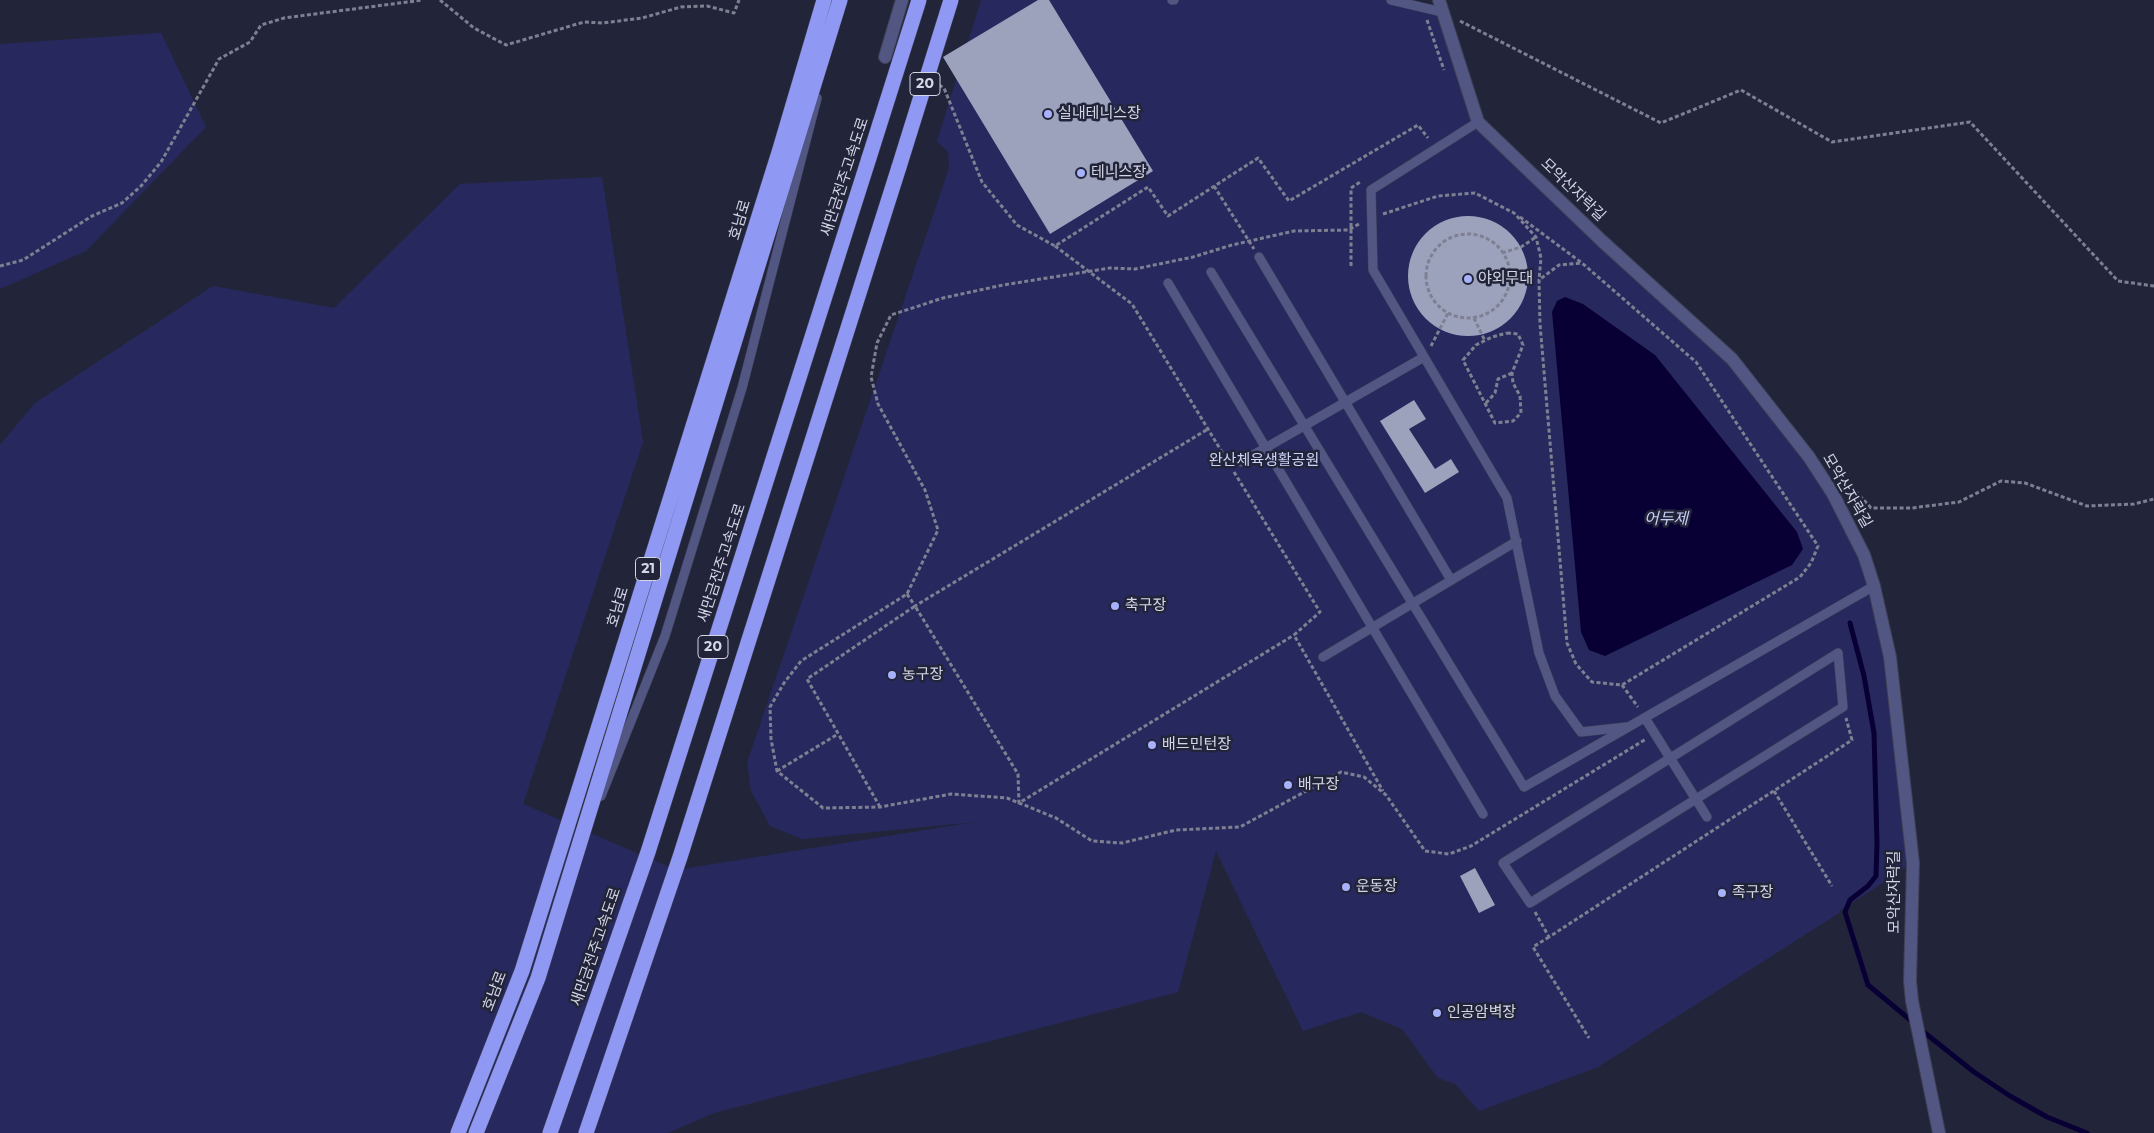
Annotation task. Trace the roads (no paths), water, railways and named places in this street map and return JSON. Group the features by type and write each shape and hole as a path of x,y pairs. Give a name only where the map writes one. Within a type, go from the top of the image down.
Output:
{"highway":[{"name":"호남로","path":"458,1133 522,971 780,149 824,0"},
{"name":"호남로","path":"476,1133 538,978 842,0"},
{"name":"새만금전주고속도로","path":"550,1133 648,852 919,0"},
{"name":"20","path":"586,1133 680,857 951,0"}],"street":[{"path":"885,57 902,0"},
{"name":"모악산자락길","path":"1440,6 1478,122 1602,241 1732,359 1809,457 1833,494 1864,555 1874,586 1890,657 1913,863 1910,981 1912,1001 1939,1133"}],"lane":[{"path":"571,871 665,636 742,388 842,0"},
{"path":"1391,0 1422,7 1440,6"},
{"path":"1478,122 1371,190 1373,270 1507,498 1539,653 1556,696 1581,732 1630,727"},
{"path":"1259,257 1451,580"},
{"path":"1211,272 1524,786 1874,586"},
{"path":"1168,283 1483,814"},
{"path":"1241,462 1424,357"},
{"path":"1323,657 1517,541"},
{"path":"1838,653 1843,707 1530,903 1503,863 1671,758 1838,653"},
{"path":"1645,718 1707,816"}],"water":[{"name":"어두제","path":"1565,297 1583,304 1655,355 1797,532 1803,549 1792,565 1605,656 1589,650 1581,632 1552,312 1557,301"}],"waterway":[{"path":"1850,623 1864,676 1874,733 1877,843 1876,876 1868,886 1850,900 1845,912 1868,985 1914,1023"},
{"path":"1920,1029 1974,1072 2010,1096 2047,1117 2087,1133"}],"place":[{"name":"실내테니스장","path":"1048,114"},
{"name":"테니스장","path":"1081,173"},
{"name":"야외무대","path":"1468,279"},
{"name":"축구장","path":"1115,606"},
{"name":"농구장","path":"892,675"},
{"name":"배드민턴장","path":"1152,745"},
{"name":"배구장","path":"1288,785"},
{"name":"운동장","path":"1346,887"},
{"name":"족구장","path":"1722,893"},
{"name":"인공암벽장","path":"1437,1013"}],"park label":[{"name":"완산체육생활공원","path":"1264,461"}]}
